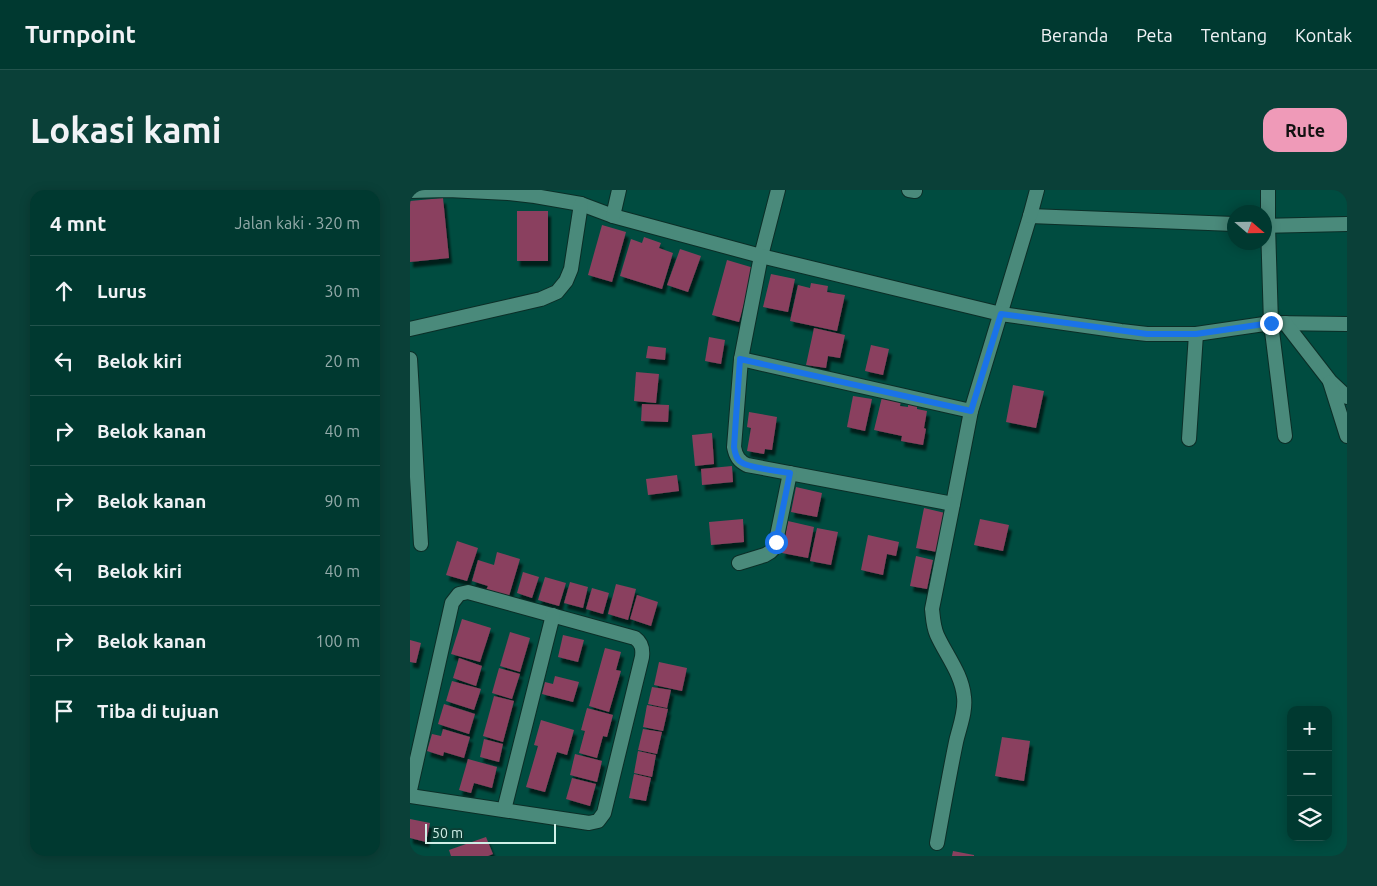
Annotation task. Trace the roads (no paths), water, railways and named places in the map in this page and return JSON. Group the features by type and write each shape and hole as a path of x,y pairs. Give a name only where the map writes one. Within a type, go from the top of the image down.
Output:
{"street":[{"path":"410,192 448,190 508,193 581,204 613,216 761,256 1001,314 1147,334 1196,334 1278,323 1347,324"},
{"path":"613,216 619,190"},
{"path":"778,190 761,256 740,359 734,447 736,456 740,462 748,465 953,504"},
{"path":"937,843 956,741 964,712 965,698 952,663 937,634 932,609 971,411 1037,190"},
{"path":"1267,205 1268,190"},
{"path":"410,329 541,300 557,292 566,281 571,269 581,204"},
{"path":"1030,216 1227,224"},
{"path":"1272,226 1347,224"},
{"path":"1269,250 1278,323 1285,436"},
{"path":"1278,323 1330,381 1347,397"},
{"path":"1189,439 1196,334"},
{"path":"410,359 421,544"},
{"path":"740,359 971,411"},
{"path":"1330,381 1347,436"},
{"path":"739,563 765,555 773,549 790,473"},
{"path":"410,790 452,603 458,594 468,592 635,638 639,641 643,650 604,813 598,821 589,823 410,796"},
{"path":"504,810 553,615"}]}
